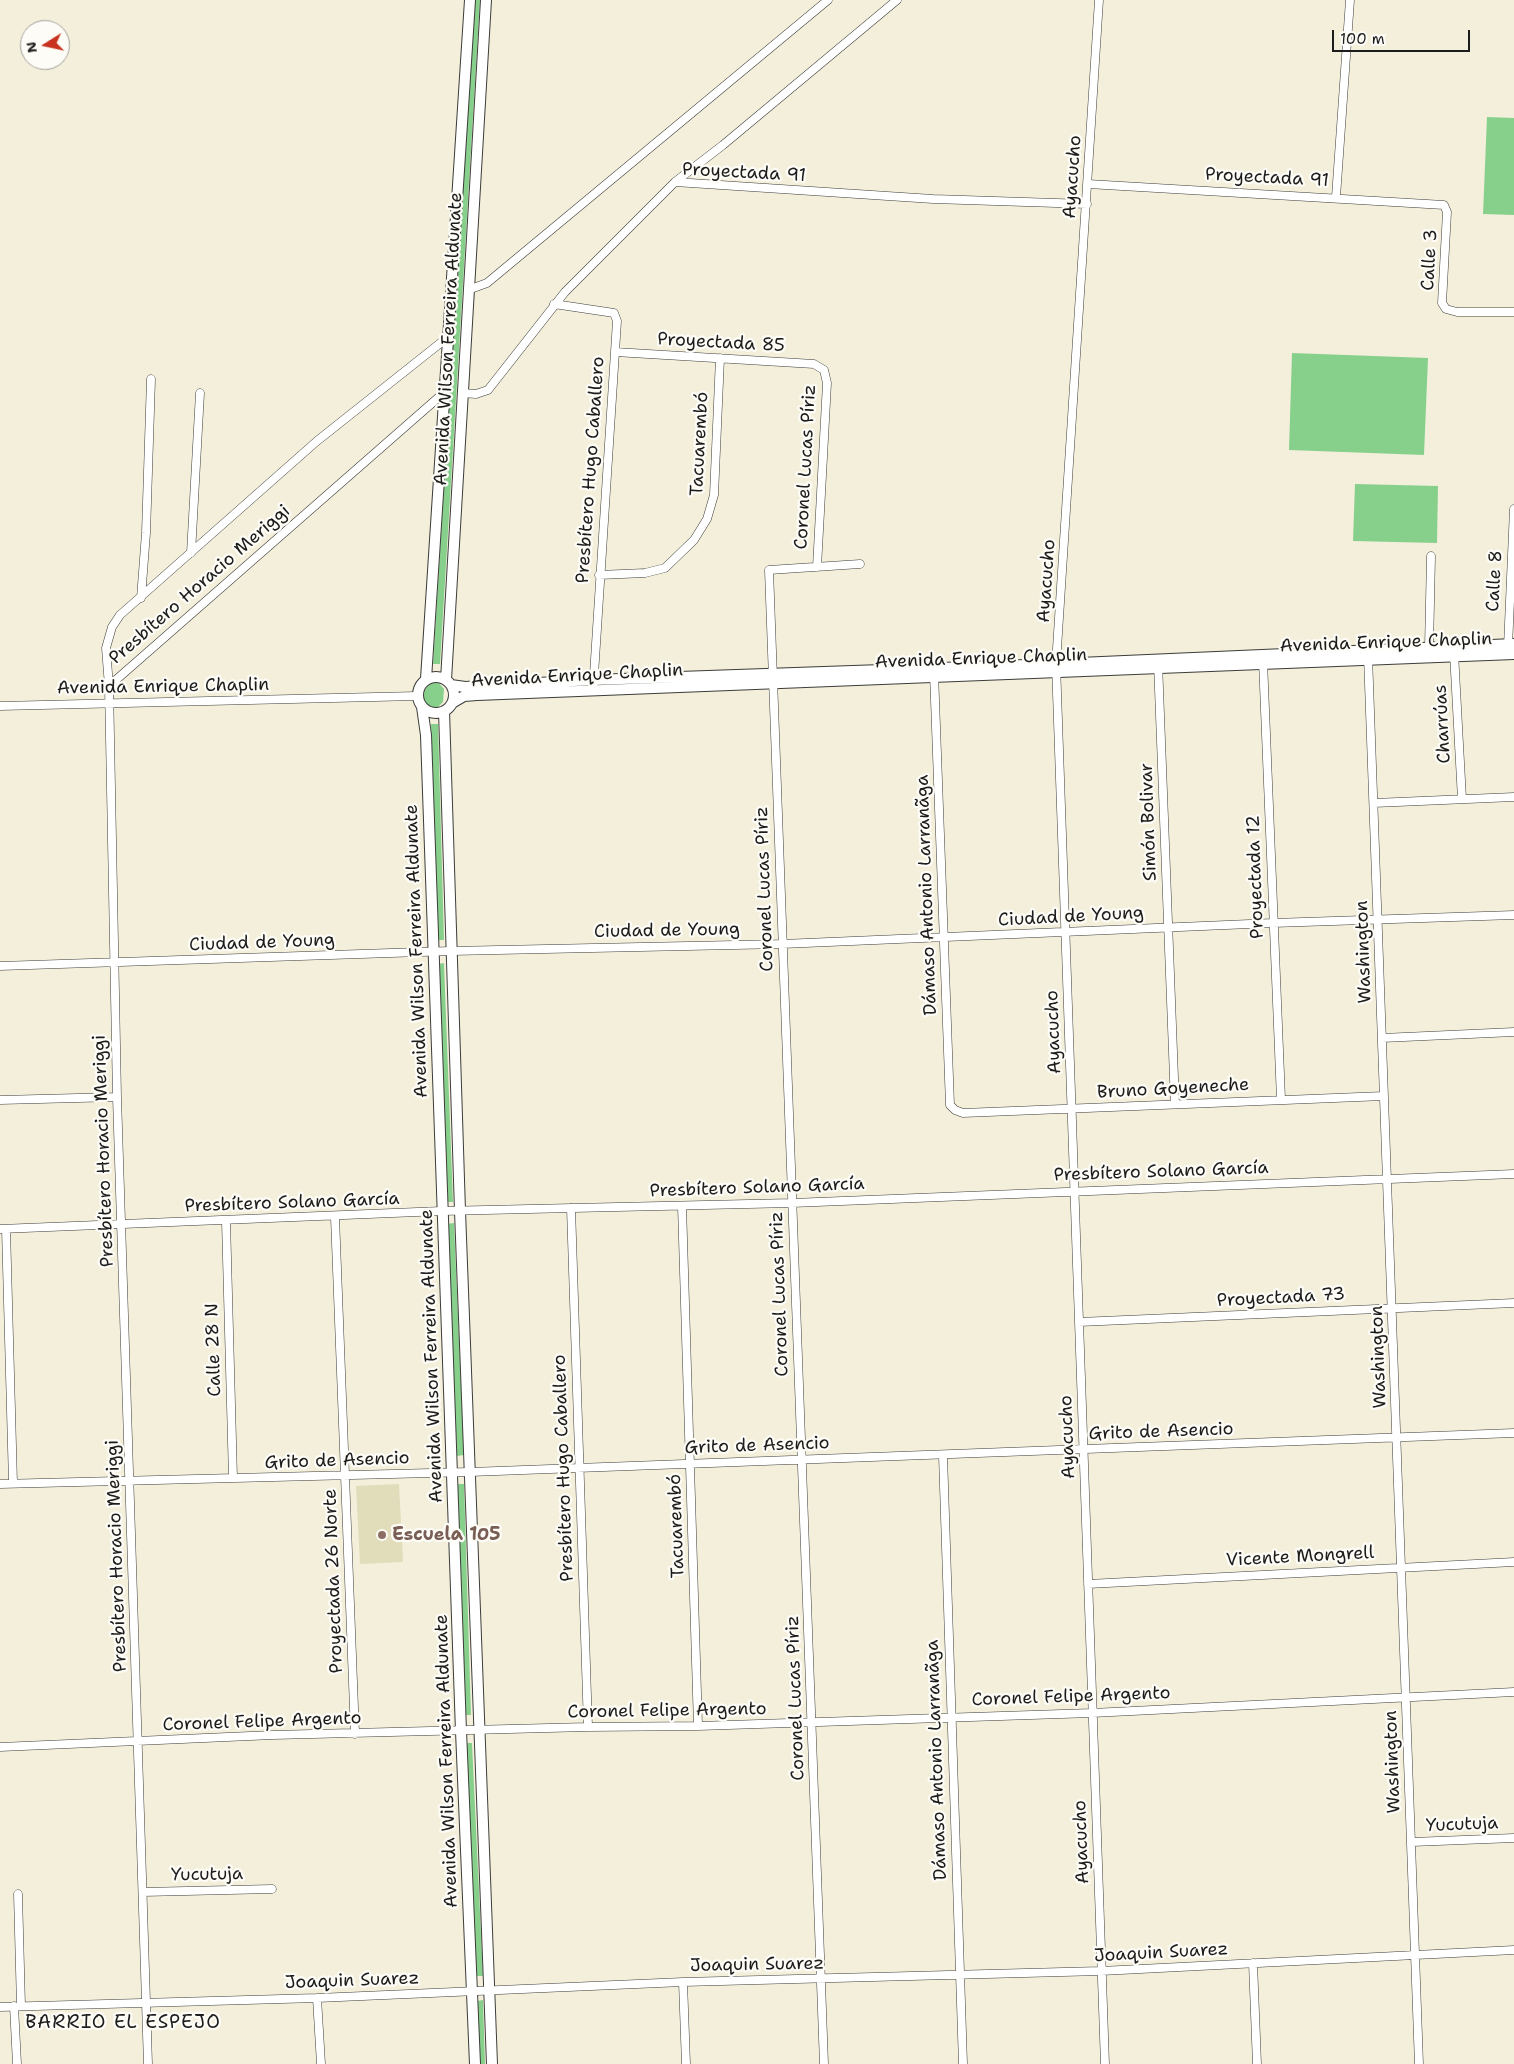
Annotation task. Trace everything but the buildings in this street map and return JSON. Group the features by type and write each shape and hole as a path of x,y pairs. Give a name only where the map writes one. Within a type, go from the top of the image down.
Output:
{"street":[{"name":"Avenida Wilson Ferreira Aldunate","path":"426,679 447,390 448,337 470,0"},
{"name":"Avenida Wilson Ferreira Aldunate","path":"448,682 462,393 486,0"},
{"path":"468,290 487,283 828,0"},
{"path":"675,182 723,145 898,0"},
{"name":"Ayacucho","path":"1099,0 1056,668 1105,2064"},
{"path":"1336,197 1350,0"},
{"name":"Proyectada 91","path":"462,393 476,394 488,390 554,304 675,182 1014,204 1087,204"},
{"name":"Proyectada 91","path":"1088,184 1336,197 1444,205"},
{"name":"Calle 3","path":"1444,205 1448,212 1442,303 1446,309 1457,312 1514,312"},
{"name":"Presbítero Hugo Caballero","path":"554,304 614,313 617,321 592,685"},
{"path":"109,686 106,648 112,628 120,615 317,441 448,337"},
{"name":"Proyectada 85","path":"615,352 814,364 824,370"},
{"name":"Tacuarembó","path":"599,575 650,572 664,568 694,540 707,519 714,495 720,358"},
{"name":"Coronel Lucas Píriz","path":"817,567 827,382 824,370"},
{"path":"140,598 146,533 151,379"},
{"name":"Presbítero Horacio Meriggi","path":"148,2064 113,962 109,686 447,390"},
{"path":"191,553 200,393"},
{"name":"Calle 8","path":"1511,649 1514,509"},
{"path":"1429,648 1431,556"},
{"name":"Coronel Lucas Píriz","path":"824,2064 813,1722 769,570 860,564"},
{"name":"Avenida Enrique Chaplin","path":"1368,655 1429,648 1454,652"},
{"name":"Avenida Enrique Chaplin","path":"448,682 465,687 592,685 1511,649"},
{"name":"Charrúas","path":"1454,652 1462,798"},
{"name":"Washington","path":"1368,655 1419,2064"},
{"name":"Proyectada 12","path":"1263,658 1281,1099"},
{"name":"Simón Bolivar","path":"1158,664 1175,1104"},
{"name":"Dámaso Antonio Larranãga","path":"934,673 950,1105 955,1110 963,1113"},
{"path":"436,677 448,682 454,694 452,703 444,711 432,713 422,707 417,696 420,686 426,679 436,677"},
{"name":"Avenida Enrique Chaplin","path":"452,703 464,696 592,685"},
{"name":"Avenida Enrique Chaplin","path":"0,706 108,705 417,696"},
{"name":"Avenida Wilson Ferreira Aldunate","path":"422,707 426,736 461,1731 475,2064"},
{"name":"Avenida Wilson Ferreira Aldunate","path":"444,711 460,1211 492,2064"},
{"path":"1374,803 1514,796"},
{"name":"Ciudad de Young","path":"0,966 451,951 782,944 1168,927 1514,915"},
{"path":"1382,1038 1514,1032"},
{"name":"Bruno Goyeneche","path":"963,1113 1384,1096"},
{"path":"0,1100 117,1097"},
{"name":"Presbítero Solano García","path":"3,1229 460,1211 792,1204 1514,1174"},
{"name":"Tacuarembó","path":"682,1206 698,1726"},
{"name":"Presbítero Hugo Caballero","path":"571,1208 588,1727"},
{"name":"Proyectada 26 Norte","path":"335,1217 355,1734"},
{"name":"Calle 28 N","path":"226,1221 233,1478"},
{"path":"3,1229 13,1483"},
{"name":"Proyectada 73","path":"1079,1322 1514,1303"},
{"name":"Grito de Asencio","path":"0,1484 453,1473 1514,1433"},
{"name":"Dámaso Antonio Larranãga","path":"944,1455 950,1716 963,2064"},
{"name":"Vicente Mongrell","path":"1088,1584 1401,1566 1514,1562"},
{"name":"Coronel Felipe Argento","path":"0,1747 355,1734 588,1727 698,1726 950,1716 1092,1713 1514,1692"},
{"name":"Yucutuja","path":"1412,1842 1514,1838"},
{"name":"Yucutuja","path":"143,1892 272,1889"},
{"path":"17,2064 18,1894"},
{"name":"Joaquin Suarez","path":"0,2006 317,1998 683,1982 1101,1971 1514,1950"},
{"path":"1253,1963 1257,2064"},
{"path":"683,1982 686,2064"},
{"path":"317,1998 321,2064"}],"shaded area":[{"path":"399,1484 403,1562 360,1564 356,1486"}],"green space":[{"path":"474,0 480,0 440,664 433,664"},
{"path":"1487,117 1514,118 1514,215 1483,214"},
{"path":"1292,353 1428,358 1424,455 1289,450"},
{"path":"1355,484 1438,486 1437,543 1353,541"},
{"path":"431,681 437,681 444,689 443,702 435,710 430,709 424,700 423,693"},
{"path":"431,724 438,724 444,940 437,940"},
{"path":"444,963 453,1202 446,1202 438,964"},
{"path":"454,1223 464,1455 457,1456 447,1224"},
{"path":"457,1484 464,1484 471,1715 464,1715"},
{"path":"465,1743 472,1743 483,1976 476,1976"},
{"path":"483,2000 485,2064 480,2064 477,2001"}],"place":[{"name":"Escuela 105","path":"382,1535"}],"district":[{"name":"BARRIO EL ESPEJO","path":"123,2023"}]}
